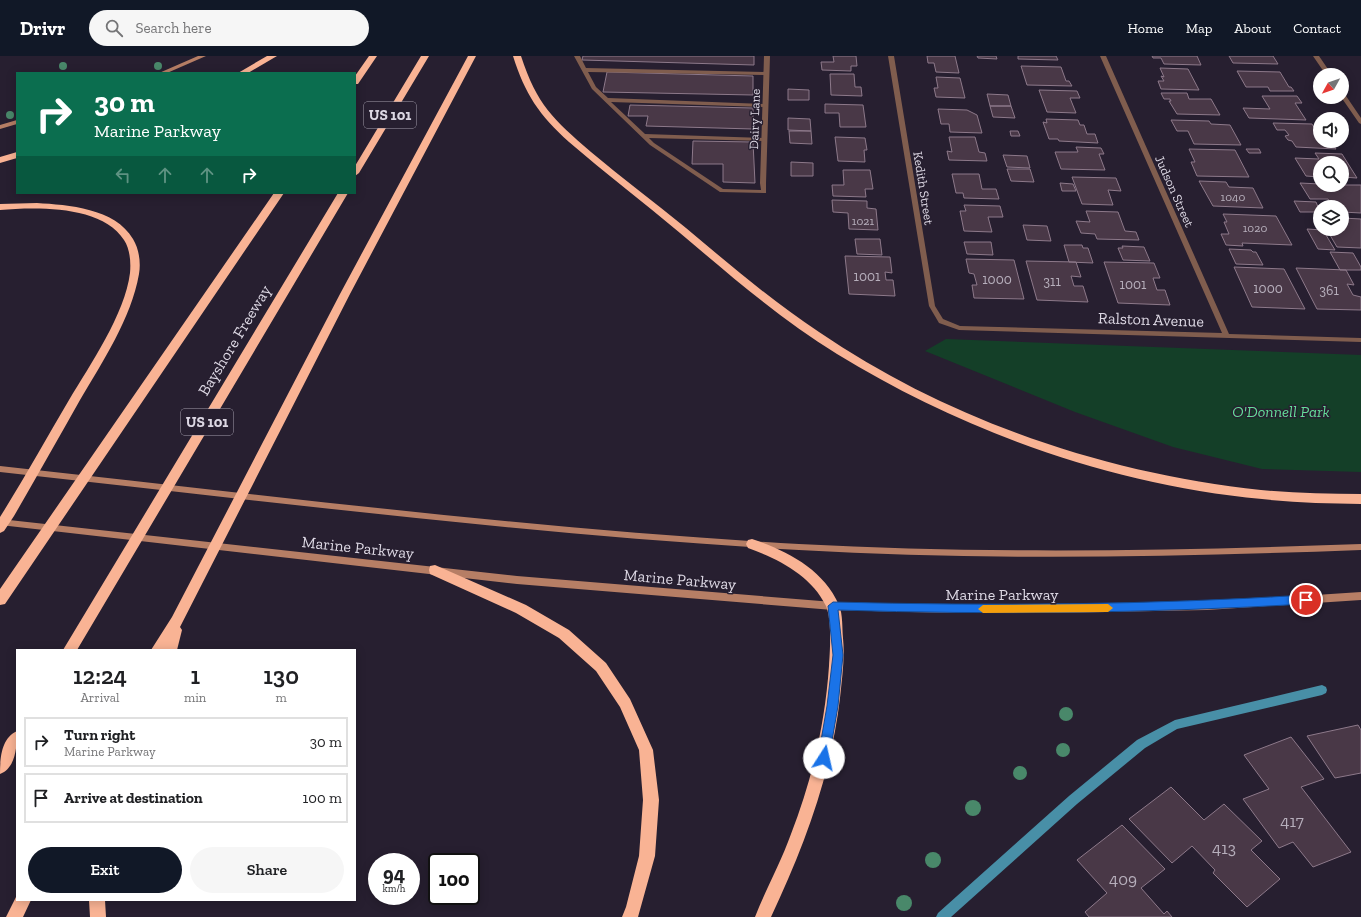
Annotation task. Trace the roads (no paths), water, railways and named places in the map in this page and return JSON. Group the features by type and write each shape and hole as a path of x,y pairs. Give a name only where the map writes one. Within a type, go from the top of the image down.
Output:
{"highway":[{"path":"244,72 273,56"},
{"name":"US 101","path":"356,81 373,56"},
{"name":"US 101","path":"356,171 425,56"},
{"path":"159,649 177,621 345,294 472,56"},
{"path":"517,56 528,88 537,104 568,136 784,312 839,351 924,398 979,422 1038,444 1107,465 1177,481 1247,493 1361,499"},
{"path":"0,160 16,155"},
{"path":"0,600 278,194"},
{"name":"Bayshore Freeway","path":"71,649 342,194"},
{"path":"0,207 28,204 60,206 88,212 113,225 128,239 135,257 134,279 126,303 109,339 0,528"},
{"path":"752,544 780,555 801,568 819,584 833,606 838,655 833,706 824,758 806,816 788,864 763,917"},
{"path":"435,570 521,609 564,634 600,667 625,703 646,750 651,800 646,856 634,908 630,917"},
{"path":"170,649 177,621"},
{"path":"0,767 16,740"},
{"path":"14,917 22,901"},
{"path":"97,901 98,917"}],"main road":[{"path":"164,72 203,56"},
{"path":"0,127 16,122"},
{"path":"0,469 554,528 752,544 1006,553 1288,550 1361,547"},
{"name":"Marine Parkway","path":"0,522 517,580 833,606 948,609 1062,609 1207,606 1361,596"}],"street":[{"path":"577,56 594,88 644,136 764,139"},
{"name":"Dairy Lane","path":"644,136 652,144 722,191 764,192 767,56"},
{"name":"Kedith Street","path":"891,56 932,306 941,321"},
{"name":"Judson Street","path":"1103,56 1226,335"},
{"path":"1316,56 1324,68"},
{"path":"585,70 766,73"},
{"path":"607,100 765,105"},
{"path":"1349,104 1361,122"},
{"name":"Ralston Avenue","path":"941,321 959,328 1361,340"}],"waterway":[{"path":"942,917 1073,800 1141,744 1175,725 1322,690"}],"park label":[{"name":"O'Donnell Park","path":"1281,411"}]}
